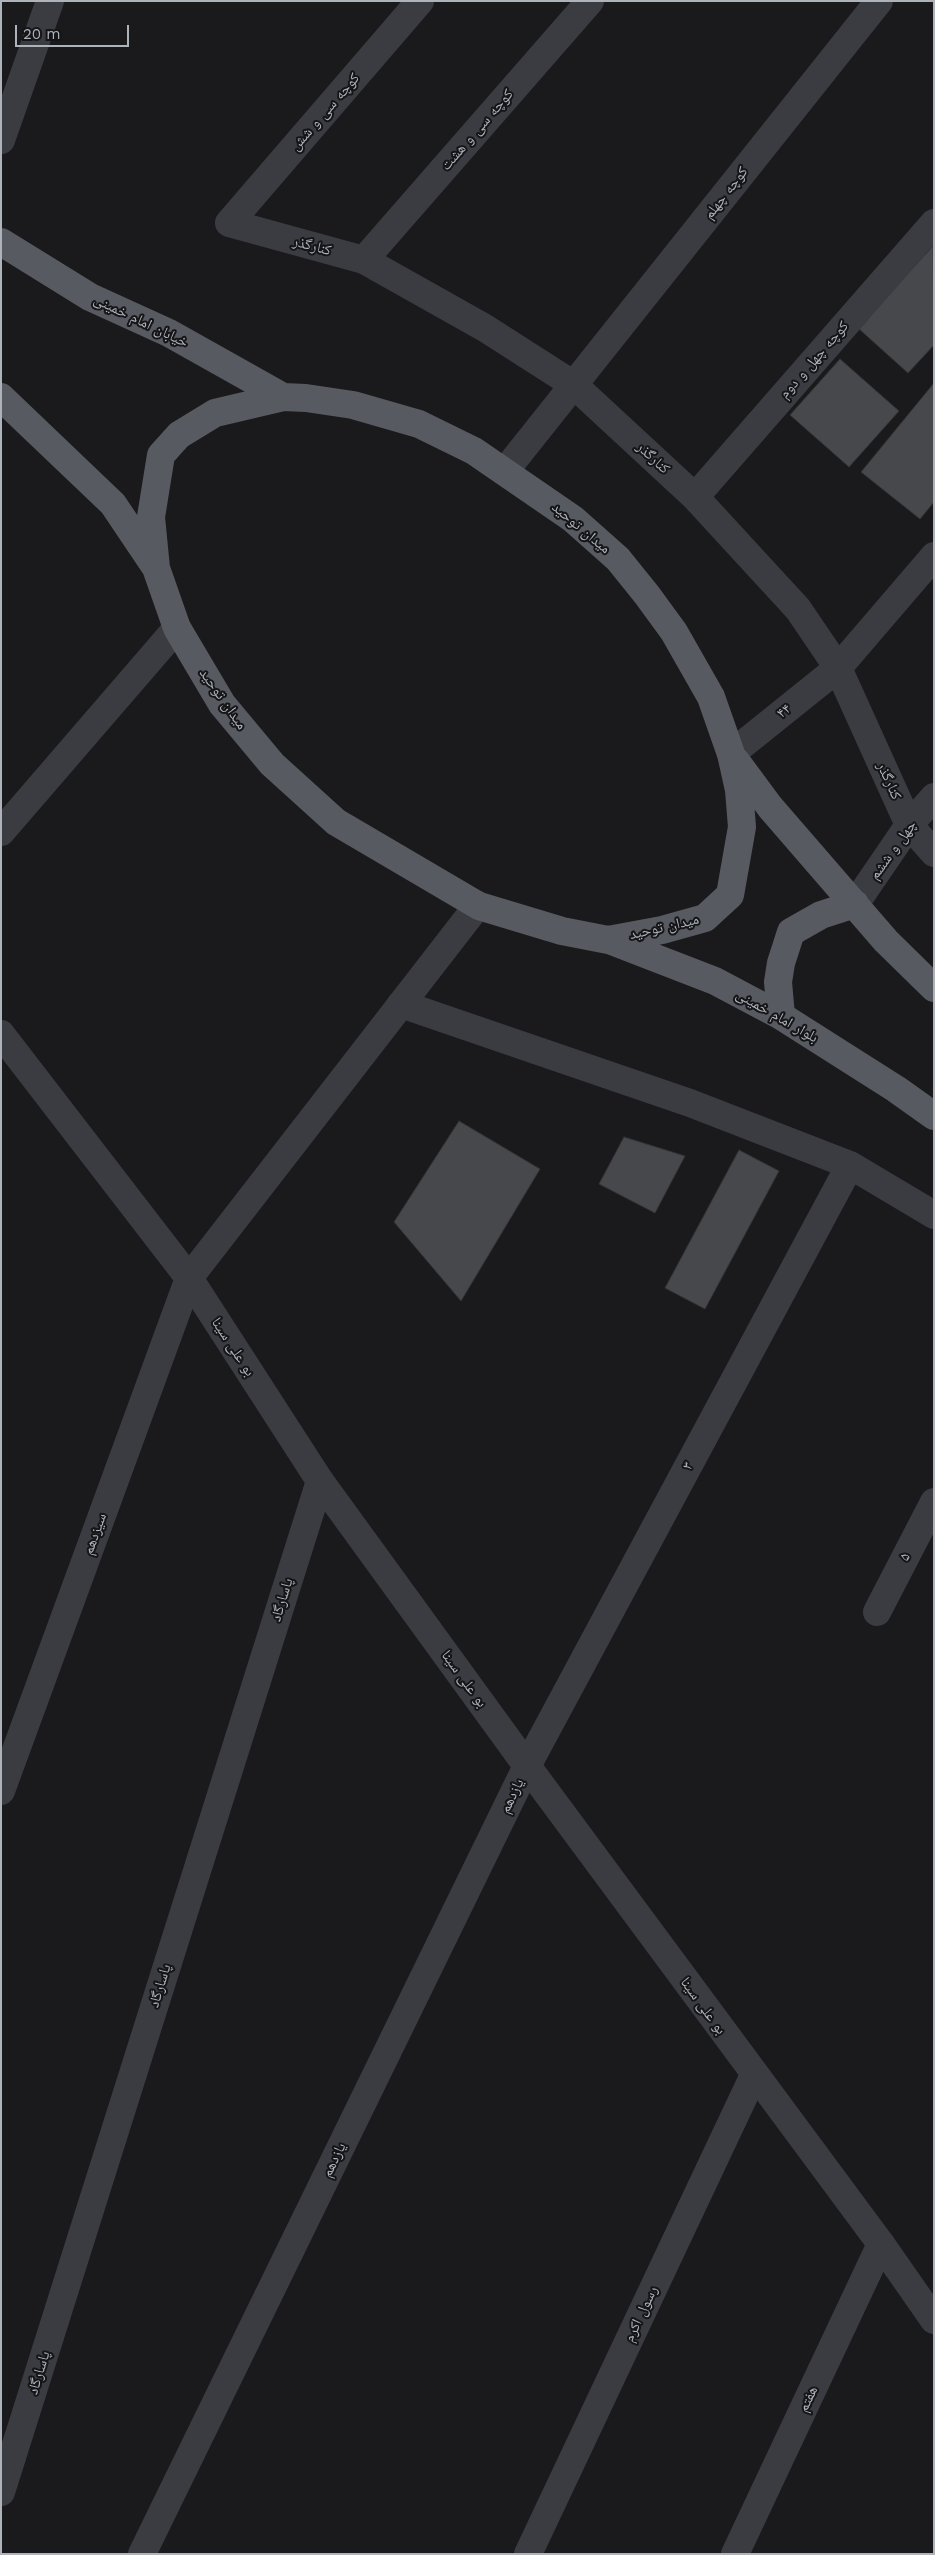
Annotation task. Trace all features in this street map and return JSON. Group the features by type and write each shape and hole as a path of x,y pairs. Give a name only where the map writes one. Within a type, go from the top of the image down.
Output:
{"main road":[{"name":"خیابان امام خمینی","path":"1,242 90,297 169,333 283,397"},
{"path":"1,397 113,504 156,568"},
{"name":"میدان توحید","path":"283,397 306,398 353,406 419,424 474,451 505,471 573,519 618,559 674,632 711,697 731,754 739,790 742,827 730,895 705,918 662,930 608,940 562,930 478,905 336,822 272,764 222,704 177,628 156,568 151,517 161,455 179,435 215,413 283,397"},
{"path":"731,754 770,807 886,941 933,986"},
{"path":"782,1016 778,982 781,963 791,932 821,916 855,904"},
{"name":"بلوار امام خمینی","path":"608,940 715,981 782,1016 896,1089 934,1116"}],"street":[{"path":"1,140 50,1"},
{"name":"کوچه سی و شش","path":"229,223 420,1"},
{"name":"کوچه سی و هشت","path":"364,260 590,1"},
{"name":"کوچه چهلم","path":"505,471 879,1"},
{"name":"کنارگذر","path":"229,223 364,260 485,328 574,385 695,497 798,609 838,668 909,825 934,853"},
{"name":"کوچه چهل و دوم","path":"695,497 934,223"},
{"name":"۴۴","path":"731,754 838,668 934,556"},
{"path":"1,832 177,628"},
{"name":"چهل و ششم","path":"855,904 909,825 934,797"},
{"name":"سیزدهم","path":"1,1791 189,1278 478,905"},
{"path":"401,1004 690,1103 850,1165 934,1215"},
{"name":"بو علی سینا","path":"1,1034 189,1278 320,1481 754,2075 881,2244 934,2320"},
{"name":"۳","path":"527,1766 850,1165"},
{"name":"پاسارگاد","path":"1,2492 320,1481"},
{"name":"۵","path":"877,1612 934,1502"},
{"name":"یازدهم","path":"142,2554 527,1766"},
{"name":"رسول اکرم","path":"528,2554 754,2075"},
{"name":"هفتم","path":"735,2554 881,2244"}],"building":[{"path":"933,246 934,345 908,373 858,328"},
{"path":"840,359 899,411 849,467 790,415"},
{"path":"934,383 934,502 920,519 861,472"},
{"path":"459,1121 540,1169 461,1301 394,1222"},
{"path":"624,1137 685,1156 655,1213 599,1184"},
{"path":"739,1150 779,1171 705,1309 665,1288"}]}
